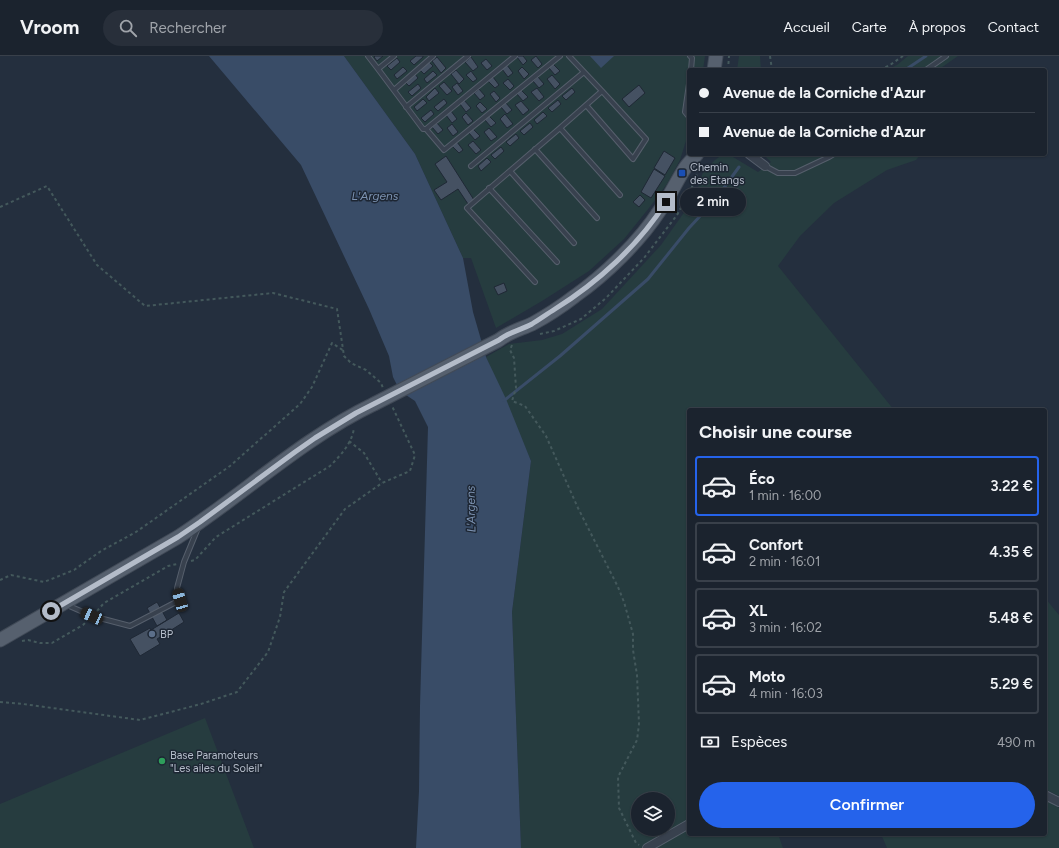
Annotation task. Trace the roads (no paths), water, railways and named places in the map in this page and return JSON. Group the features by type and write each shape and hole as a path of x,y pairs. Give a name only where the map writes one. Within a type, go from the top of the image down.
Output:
{"main road":[{"path":"714,68 716,56"},
{"path":"686,167 688,156"},
{"path":"0,640 178,537 315,438 356,413 499,340 506,335 531,324 574,297 613,264 639,238 660,211 686,167 695,156"}],"street":[{"path":"752,156 765,166"},
{"path":"1047,796 1059,802"},
{"path":"644,847 687,825"}],"lane":[{"path":"368,56 423,129 426,129 444,150 560,56"},
{"path":"378,69 394,56"},
{"path":"394,90 433,56"},
{"path":"406,107 468,56"},
{"path":"426,129 515,56"},
{"path":"569,56 646,139 633,159 586,105"},
{"path":"929,68 946,56"},
{"path":"691,57 691,68"},
{"path":"471,166 584,72"},
{"path":"535,282 467,208 602,91"},
{"path":"687,98 685,112 687,114"},
{"path":"560,128 620,195"},
{"path":"535,149 597,218"},
{"path":"765,166 778,172 795,172 831,156"},
{"path":"510,171 574,243"},
{"path":"489,188 557,262"},
{"path":"64,604 92,616 130,626 180,600 177,588 184,562 200,522"}],"water":[{"name":"L'Argens","path":"209,56 344,56 415,154 463,258 473,312 486,357 506,399 531,461 512,612 521,848 416,848 419,791 428,427 415,401 400,391 393,377 389,356 369,309 301,165"},
{"path":"590,56 614,56 601,68"}],"waterway":[{"path":"908,68 926,56"},
{"path":"503,400 560,356 648,279 689,228 715,200 739,167"}],"place":[{"name":"Chemin des Etangs","path":"682,173"},
{"name":"BP","path":"152,634"},
{"name":"Base Paramoteurs \"Les ailes du Soleil\"","path":"162,761"}]}
